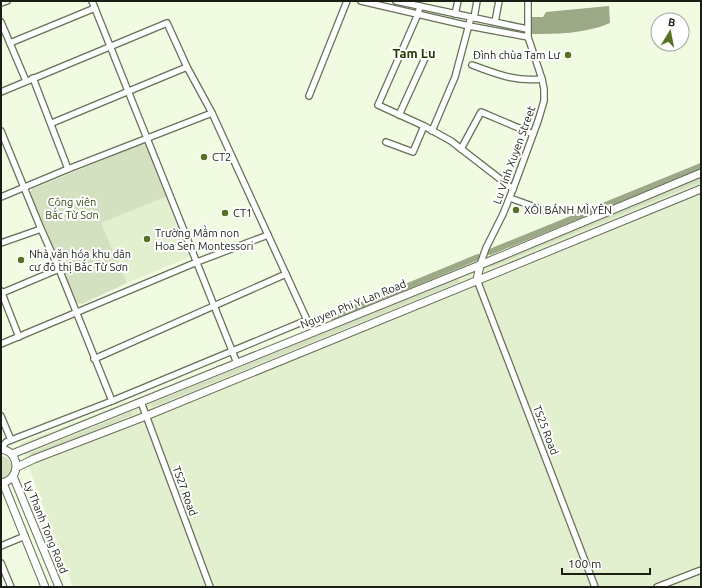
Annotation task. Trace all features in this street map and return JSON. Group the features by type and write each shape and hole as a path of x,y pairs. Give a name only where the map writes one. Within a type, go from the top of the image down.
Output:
{"main road":[{"name":"Nguyen Phi Y Lan Road","path":"12,454 480,265 701,173"},
{"path":"17,467 146,416 701,189"},
{"path":"477,280 480,265"},
{"path":"1,449 12,454 16,460 17,467 13,476 9,480 2,483"},
{"name":"Ly Thanh Tong Road","path":"13,476 58,587"},
{"name":"Ly Thanh Tong Road","path":"2,483 45,587"}],"street":[{"path":"1,4 7,1"},
{"path":"92,1 237,363"},
{"path":"309,96 347,1"},
{"path":"362,1 469,26 528,37"},
{"path":"396,1 410,2 420,6 527,29"},
{"path":"455,14 458,1"},
{"path":"432,131 455,77 477,1"},
{"path":"495,22 499,1"},
{"name":"Lu Vinh Xuyen Street","path":"480,265 486,248 510,198 544,101 542,79 528,37 528,1"},
{"path":"420,6 418,14 378,105 424,126 451,141 513,188"},
{"path":"10,43 95,8"},
{"path":"1,22 26,81"},
{"path":"1,92 167,23 187,67 212,113 307,320 112,402 6,442 1,449"},
{"path":"399,115 426,56"},
{"path":"472,65 504,76 527,81 542,79"},
{"path":"52,123 187,67"},
{"path":"33,78 52,123 68,168"},
{"path":"461,149 481,112 533,134"},
{"path":"1,197 68,168 148,139 212,113"},
{"path":"386,142 413,152 424,126"},
{"path":"1,131 3,143 59,269 112,402"},
{"path":"510,198 546,211"},
{"path":"1,243 41,229"},
{"path":"1,344 197,262 268,235"},
{"path":"19,337 1,292 59,269"},
{"path":"94,359 286,274"},
{"name":"TS25 Road","path":"477,280 595,587"},
{"name":"TS27 Road","path":"141,402 210,587"},
{"path":"1,416 11,440"},
{"path":"1,546 25,536"},
{"path":"2,566 11,587"},
{"path":"657,587 701,570"}],"shaded area":[{"path":"609,6 610,23 600,27 570,33 528,34 530,17 543,17 546,12"},
{"path":"701,168 701,587 73,587 20,443 331,325"},
{"name":"Trường Mầm non Hoa Sen Montessori","path":"168,196 192,256 127,283 101,223"}],"green space":[{"name":"Công viên Bắc Từ Sơn","path":"142,144 147,145 168,196 101,223 127,283 82,304 76,303 30,193 32,189"},
{"path":"701,177 701,182 492,267 489,266 490,264"},
{"path":"457,278 460,280 459,282 153,407 150,406 152,403"},
{"path":"131,412 133,413 132,415 31,457 29,456 30,453"},
{"path":"1,456 10,461 13,468 13,471 8,477 2,479"}],"waterway":[{"path":"490,252 701,166"},
{"path":"333,317 478,257"}],"place":[{"name":"Đình chùa Tam Lư","path":"568,55"},
{"name":"CT2","path":"204,157"},
{"name":"XÔI BÁNH MÌ YÊN","path":"516,210"},
{"name":"CT1","path":"225,213"},
{"name":"Trường Mầm non Hoa Sen Montessori","path":"147,239"},
{"name":"Nhà văn hóa khu dân cư đô thị Bắc Từ Sơn","path":"21,260"}],"district":[{"name":"Tam Lu","path":"414,53"}]}
